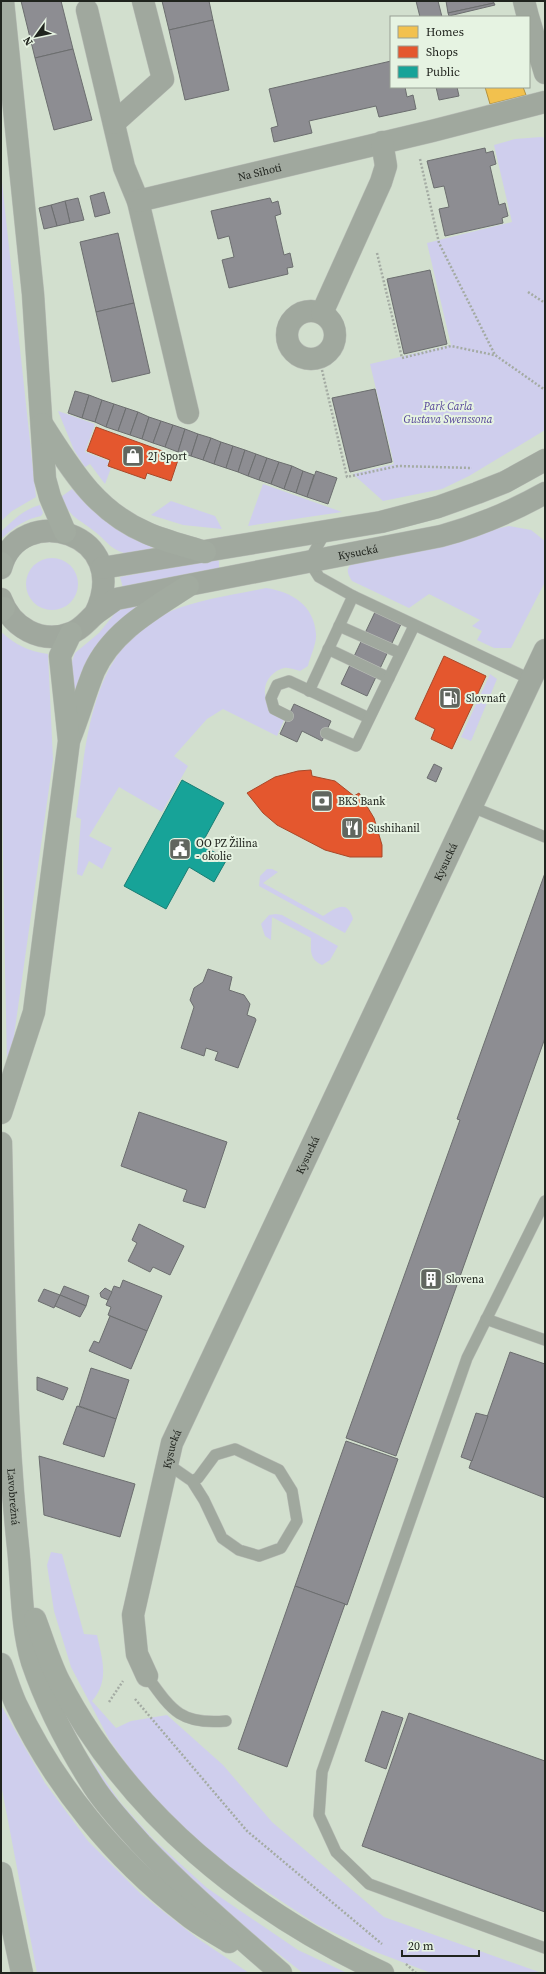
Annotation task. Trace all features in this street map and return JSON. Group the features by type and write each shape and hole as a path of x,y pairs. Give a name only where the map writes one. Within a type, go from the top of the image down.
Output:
{"main road":[{"path":"3,1 33,294 45,479 50,497 65,532"},
{"path":"42,423 78,479 98,503 120,519 146,533 205,552"},
{"path":"1,1113 34,1012 69,741 95,671 111,644 131,624 188,586"},
{"path":"69,741 60,656 71,633"},
{"name":"Ľavobrežná","path":"1,1143 7,1380 13,1498 22,1587"},
{"path":"22,1587 48,1656 59,1680 87,1728 144,1803 173,1832 227,1880 307,1934 383,1973"},
{"path":"22,1587 25,1625 31,1660 47,1701 73,1751 95,1788 126,1827 165,1869 281,1973"},
{"path":"1,1664 16,1703 38,1744 59,1781 88,1820 141,1876 186,1915 276,1973"},
{"path":"1,1873 22,1973"}],"street":[{"path":"114,123 163,79 143,1"},
{"path":"524,1 534,26 545,73"},
{"path":"87,10 124,167 138,201 188,413"},
{"name":"Na Sihoti","path":"138,201 545,102"},
{"path":"322,312 381,182 386,166 382,142"},
{"name":"Kysucká","path":"71,633 84,626 95,614 116,599 309,561 378,550 441,536 478,525 545,494 536,465 505,482 438,507 381,522 102,568"},
{"path":"1,565 10,550 15,545 34,533 50,531 65,532 77,537 97,556 102,568 104,584 102,600 95,614"},
{"path":"2,606 13,620 25,630 40,635 56,636 71,633"},
{"name":"Kysucká","path":"147,1676 137,1654 133,1615 169,1465 172,1443 470,806 532,680 545,650"}],"lane":[{"path":"326,530 309,561 319,577 353,596 414,626 532,680"},
{"path":"309,691 353,596"},
{"path":"340,626 400,653"},
{"path":"326,733 356,746 414,626"},
{"path":"328,649 389,678"},
{"path":"288,716 274,709 271,698 277,685 289,681 369,718"},
{"path":"470,806 545,837"},
{"path":"545,1201 467,1358 322,1772 319,1815 336,1852 369,1884 545,1948"},
{"path":"486,1318 545,1340"},
{"path":"169,1465 192,1481 204,1500 222,1538 239,1550 260,1556 281,1548 298,1521 292,1491 279,1470 235,1449 216,1455 198,1478 192,1481"},
{"path":"147,1676 171,1707 184,1717 205,1723 226,1721"}],"path":[{"path":"420,159 439,243 495,355"},
{"path":"376,248 402,358 451,346 495,355 545,390"},
{"path":"528,292 545,303"},
{"path":"322,370 347,477 398,466 476,468"},
{"path":"135,1699 247,1831 388,1948"},
{"path":"405,1963 416,1973"}],"shaded area":[{"path":"1,1 545,1 545,1973 1,1973"}],"green space":[{"name":"Park Carla Gustava Swenssona","path":"545,138 545,430 469,476 442,489 383,501 353,474 394,464 370,364 451,345 427,243 512,222 494,145 515,139"},
{"path":"1,173 36,497 12,511 1,521"},
{"path":"58,411 95,424 85,452 109,461 107,467 111,468 105,484 90,464 85,467 74,450"},
{"path":"263,484 342,512 248,526"},
{"path":"72,489 91,509 114,527 157,550 128,554 111,546 67,509 61,497"},
{"path":"171,501 215,516 222,529 183,525 151,515"},
{"path":"40,505 43,513 41,516 20,524 1,539 1,532 14,520 29,509"},
{"path":"509,526 531,530 545,541 545,582 511,648 494,648 477,640 482,631 472,626 480,620 429,594 409,608 352,581 348,573 349,566 354,562"},
{"path":"47,558 57,558 66,562 74,570 78,579 78,589 74,598 66,606 57,610 47,610 38,606 30,598 26,589 26,579 30,570 38,562"},
{"path":"215,559 219,561 219,568 123,588 120,577"},
{"path":"266,588 284,593 300,602 311,615 316,634 308,666 300,671 288,668 279,670 271,676 266,685 265,695 267,700 285,718 277,736 223,709 207,719 174,756 188,766 162,812 119,787 89,836 112,848 102,869 89,861 82,876 77,874 81,819 76,817 89,728 107,673 122,649 142,628 169,612 204,601"},
{"path":"134,604 137,606 107,633 75,692 70,667 75,653 99,633 116,612"},
{"path":"1,632 23,647 48,654 53,760 10,1064 7,1063 2,794"},
{"path":"490,674 497,679 471,741 461,737"},
{"path":"267,869 272,869 278,872 263,883 323,916 336,908 344,907 347,909 353,919 345,933 259,886 260,876"},
{"path":"269,915 282,915 338,946 330,960 322,965 318,963 312,954 311,938 272,917 271,940 265,936 261,924"},
{"path":"51,1552 62,1554 84,1634 97,1635 102,1661 103,1677 98,1693 92,1701 116,1728 131,1721 167,1715 223,1765 272,1822 384,1917 542,1973 431,1973 368,1949 316,1924 234,1870 187,1832 141,1784 110,1741 71,1667 54,1611 47,1565"},
{"path":"1,1705 45,1783 88,1841 141,1894 197,1938 249,1973 37,1973 1,1784"},
{"path":"80,1748 90,1758 120,1802 154,1840 207,1888 298,1950 347,1973 303,1973 202,1894 114,1802"}],"building: Homes":[{"path":"485,88 523,88 526,95 490,104"}],"building: Shops":[{"path":"96,427 179,457 171,481 147,473 145,479 108,466 110,460 87,451"},
{"name":"Slovnaft","path":"444,656 486,676 452,749 431,739 435,729 415,719"},
{"path":"311,770 312,776 335,781 354,796 359,793 374,818 382,845 382,857 350,857 325,850 277,825 263,813 247,793 275,777 298,771"}],"building: Public":[{"path":"182,780 224,803 201,845 227,859 214,882 189,867 166,909 124,886"}],"building: Industry":[{"path":"21,1 61,1 73,49 35,58"},
{"path":"162,1 209,1 213,20 169,30"},
{"path":"416,1 438,1 442,16 420,16"},
{"path":"446,1 493,1 494,3 448,13"},
{"path":"494,3 495,5 449,16 448,13"},
{"path":"213,20 229,90 185,100 169,30"},
{"path":"73,49 92,120 54,130 35,58"},
{"path":"390,61 390,88 405,88 407,97 413,95 416,109 379,117 376,106 309,121 312,133 274,142 271,128 278,126 269,89"},
{"path":"436,88 457,88 459,96 439,100"},
{"path":"485,148 486,153 493,151 496,164 490,166 499,205 505,203 508,216 502,218 503,223 445,236 439,209 449,207 444,186 434,188 427,161"},
{"path":"104,192 110,213 95,217 90,196"},
{"path":"78,198 84,220 70,223 65,201"},
{"path":"270,198 272,203 278,201 281,214 275,216 284,255 290,253 293,267 287,268 288,274 229,288 222,260 234,257 229,236 218,239 211,211"},
{"path":"65,201 70,223 57,226 51,205"},
{"path":"51,205 57,226 44,229 39,208"},
{"path":"118,233 134,303 96,312 80,242"},
{"path":"430,270 447,344 404,354 387,279"},
{"path":"134,303 150,373 112,382 96,312"},
{"path":"375,389 392,462 350,472 332,398"},
{"path":"75,391 89,395 82,418 68,413"},
{"path":"89,395 102,400 95,422 82,418"},
{"path":"102,400 114,404 106,427 95,422"},
{"path":"114,404 126,408 118,431 106,427"},
{"path":"126,408 138,412 130,435 118,431"},
{"path":"138,412 149,417 142,439 130,435"},
{"path":"149,417 161,421 153,443 142,439"},
{"path":"161,421 173,425 165,447 153,443"},
{"path":"173,425 185,429 178,452 165,447"},
{"path":"185,429 198,434 191,456 178,452"},
{"path":"198,434 211,438 203,460 191,456"},
{"path":"211,438 221,442 214,464 203,460"},
{"path":"221,442 233,446 226,468 214,464"},
{"path":"233,446 245,450 238,472 226,468"},
{"path":"245,450 256,454 248,476 238,472"},
{"path":"256,454 267,458 259,480 248,476"},
{"path":"267,458 279,462 271,484 259,480"},
{"path":"279,462 292,466 284,489 271,484"},
{"path":"292,466 303,471 296,493 284,489"},
{"path":"303,471 314,475 307,497 296,493"},
{"path":"316,471 337,478 328,504 307,497"},
{"path":"375,612 401,624 367,696 341,684"},
{"path":"294,704 331,721 322,741 302,731 297,742 280,734"},
{"path":"434,764 442,768 436,782 427,778"},
{"name":"Slovena","path":"545,873 545,1038 396,1456 346,1438 460,1120 457,1119"},
{"path":"208,969 232,977 229,990 244,995 250,1004 247,1015 255,1018 256,1020 238,1068 215,1060 218,1052 206,1048 204,1056 181,1048 194,1007 190,1000 194,988 203,982"},
{"path":"139,1112 227,1142 205,1208 183,1201 187,1190 121,1166"},
{"path":"139,1224 184,1246 170,1275 153,1267 150,1272 128,1261 137,1243 132,1240"},
{"path":"123,1280 162,1296 147,1331 108,1315 111,1307 106,1305 114,1286 120,1288"},
{"path":"64,1286 89,1296 86,1306 60,1295"},
{"path":"105,1288 112,1292 108,1300 101,1297 100,1293"},
{"path":"44,1289 60,1295 54,1308 38,1301"},
{"path":"60,1295 86,1306 80,1317 55,1306"},
{"path":"110,1316 147,1331 131,1369 89,1351 94,1341 99,1343"},
{"path":"510,1352 545,1364 545,1498 469,1468"},
{"path":"91,1368 129,1380 116,1419 79,1406"},
{"path":"37,1377 68,1388 63,1400 37,1390"},
{"path":"77,1406 116,1419 104,1457 63,1444"},
{"path":"476,1413 488,1416 472,1461 461,1457"},
{"path":"346,1441 398,1459 347,1605 295,1586"},
{"path":"39,1456 135,1484 120,1537 44,1515"},
{"path":"295,1586 345,1604 287,1767 238,1749"},
{"path":"382,1711 403,1718 386,1769 365,1761"},
{"path":"409,1713 545,1761 545,1912 362,1846"}],"place":[{"name":"2J Sport","path":"133,456"},
{"name":"Slovnaft","path":"450,698"},
{"name":"BKS Bank","path":"322,801"},
{"name":"Sushihanil","path":"352,828"},
{"name":"OO PZ Žilina - okolie","path":"180,849"},
{"name":"Slovena","path":"431,1279"}]}
